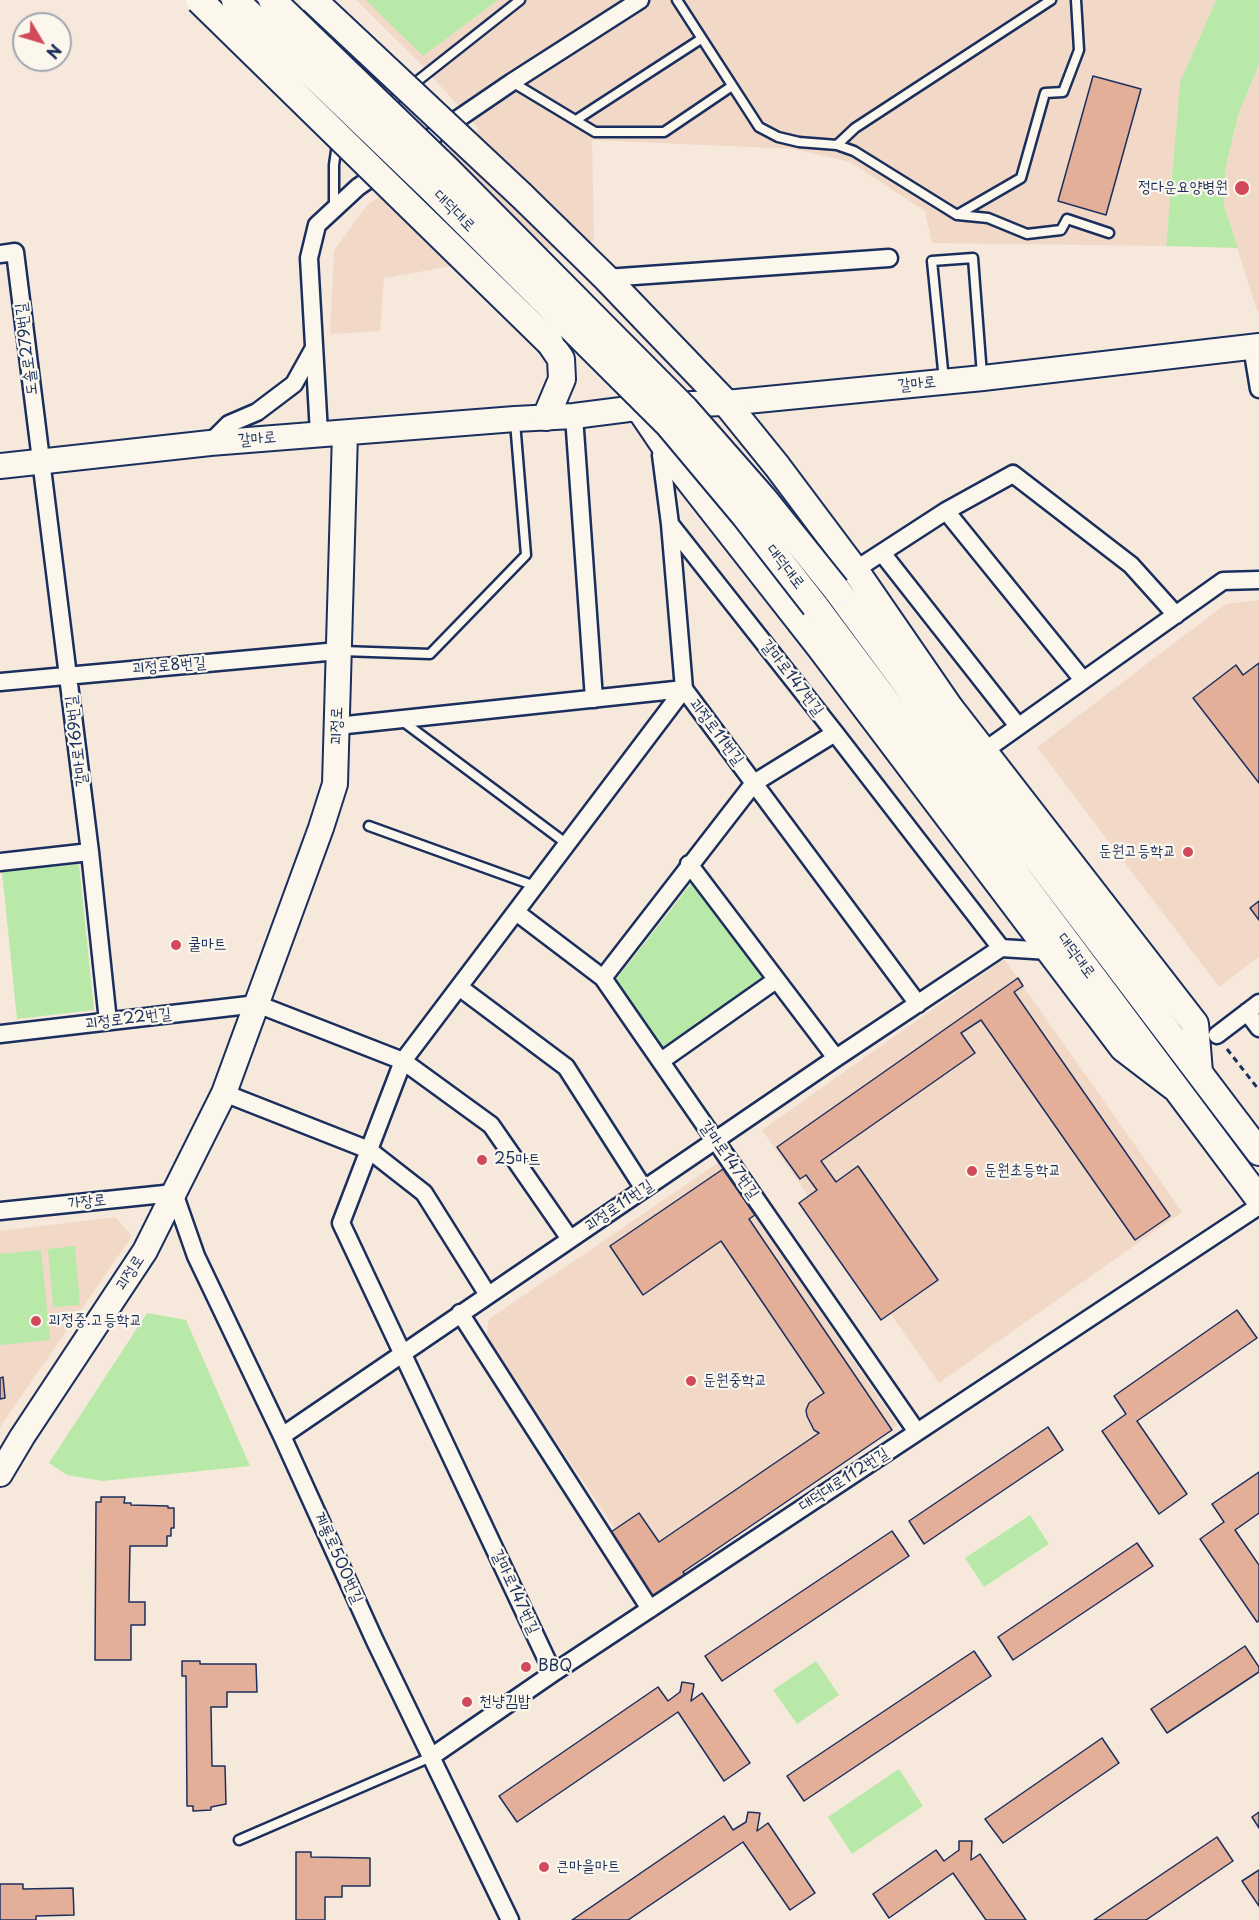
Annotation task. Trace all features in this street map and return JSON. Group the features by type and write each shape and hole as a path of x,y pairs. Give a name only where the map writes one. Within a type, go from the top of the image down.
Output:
{"main road":[{"path":"199,0 550,343 561,359 562,379 546,417"},
{"name":"대덕대로","path":"235,0 433,190 668,424 745,516 814,606 1259,1199"},
{"name":"대덕대로","path":"272,0 447,169 685,409 763,498 836,589 965,764 1259,1152"},
{"path":"313,0 521,195 606,278 726,403 855,570 950,708 1195,1024 1199,1072"},
{"name":"갈마로","path":"0,466 210,443 574,416 660,405 726,403 983,378 1256,347"},
{"path":"639,408 681,470 819,646 1122,1048 1174,1086"},
{"name":"괴정로","path":"0,1474 145,1251 224,1093 321,828 335,784 345,434"},
{"path":"1058,885 1120,925"}],"street":[{"path":"320,434 309,258 317,225 358,187 512,82 640,0"},
{"name":"도솔로279번길","path":"0,254 15,252 40,462"},
{"path":"606,278 889,258"},
{"path":"210,443 229,424 257,412 294,384 314,347"},
{"path":"1256,347 1259,389"},
{"path":"574,416 594,699"},
{"path":"661,454 670,524 684,689"},
{"name":"갈마로169번길","path":"40,462 69,676 108,1021"},
{"path":"855,570 946,511 1013,474 1131,565 1176,615"},
{"path":"946,511 1083,680"},
{"name":"갈마로147번길","path":"670,524 835,733 1000,948"},
{"path":"882,553 1018,726"},
{"path":"984,751 1223,581 1259,580"},
{"name":"괴정로8번길","path":"0,682 338,651"},
{"name":"괴정로11번길","path":"337,726 684,689 918,1004"},
{"name":"갈마로147번길","path":"554,1673 341,1223 403,1061 684,689"},
{"path":"603,978 689,864 754,783 835,733"},
{"path":"0,862 90,852"},
{"path":"689,864 836,1058"},
{"name":"갈마로147번길","path":"516,912 603,978 917,1432"},
{"path":"1000,948 1049,951"},
{"name":"괴정로11번길","path":"282,1436 1000,948"},
{"path":"661,1061 776,980"},
{"path":"459,987 566,1067 644,1189"},
{"path":"257,1004 403,1061 491,1125 570,1239"},
{"name":"괴정로22번길","path":"0,1034 257,1004"},
{"path":"1217,1035 1253,1008 1259,1028"},
{"path":"224,1093 369,1150 424,1193 488,1295"},
{"name":"가장로","path":"0,1211 174,1193"},
{"name":"계룡로500번길","path":"174,1193 196,1256 282,1436 375,1641 510,1920"},
{"name":"대덕대로112번길","path":"431,1757 650,1609 1259,1206"},
{"path":"460,1313 650,1609"}],"lane":[{"path":"355,130 520,0"},
{"path":"677,0 759,127 778,137 799,142 837,145 854,151 957,215 988,218 1027,234 1060,230 1066,219 1109,233"},
{"path":"837,145 855,128 1051,0"},
{"path":"957,215 1021,178 1045,93 1063,92 1079,50 1076,0"},
{"path":"576,120 701,39"},
{"path":"512,82 595,132 664,132 732,86"},
{"path":"334,207 334,165 337,144 346,137"},
{"path":"944,381 932,261 942,260 973,258 983,378"},
{"path":"338,651 430,654 526,555 514,419"},
{"path":"400,720 567,844"},
{"path":"369,826 535,886"},
{"path":"239,1840 431,1757"}],"path":[{"path":"1217,1035 1259,1090"}],"shaded area":[{"path":"356,0 1216,0 1180,82 1166,246 932,243 925,211 850,162 794,149 592,140 594,241 384,278 380,331 330,334 334,251 367,205 479,129 419,62"},
{"name":"정다운요양병원","path":"1259,64 1259,311 1257,311 1224,206 1225,170 1238,115"},
{"name":"둔원고등학교","path":"1259,600 1259,957 1219,987 1037,747 1226,604"},
{"name":"둔원초등학교","path":"1004,959 1182,1212 939,1383 762,1130"},
{"name":"둔원중학교","path":"719,1162 897,1425 656,1589 486,1338 489,1319"},
{"name":"괴정중.고등학교","path":"115,1217 132,1236 0,1427 0,1231"}],"green space":[{"path":"366,0 498,0 423,56"},
{"path":"1216,0 1259,0 1259,64 1238,115 1225,170 1224,206 1238,248 1166,246 1180,82"},
{"path":"79,864 94,1010 17,1019 2,872"},
{"path":"694,880 764,976 664,1050 614,982"},
{"path":"75,1246 80,1305 53,1307 48,1249"},
{"path":"41,1250 50,1340 0,1345 0,1254"},
{"path":"147,1313 186,1320 250,1466 102,1481 67,1475 49,1463"},
{"path":"1030,1515 1049,1544 984,1587 965,1558"},
{"path":"816,1661 839,1695 797,1724 773,1690"},
{"path":"899,1769 923,1806 852,1854 828,1817"}],"building":[{"path":"1093,76 1141,89 1106,215 1058,201"},
{"path":"1259,663 1259,783 1193,698 1236,665 1243,675"},
{"path":"1259,901 1259,920 1250,908"},
{"path":"1018,978 1023,986 1014,992 1170,1216 1135,1240 981,1020 961,1033 975,1053 821,1161 836,1182 858,1166 938,1280 881,1320 799,1203 817,1190 806,1175 800,1179 777,1147"},
{"path":"723,1169 755,1215 749,1219 892,1430 683,1572 689,1580 655,1603 608,1534 639,1513 659,1542 819,1433 814,1430 806,1410 809,1403 824,1393 721,1241 643,1295 610,1246"},
{"path":"1237,1310 1257,1338 1137,1421 1187,1494 1159,1514 1102,1431 1126,1414 1114,1396"},
{"path":"3,1377 5,1398 0,1399 0,1378"},
{"path":"1048,1427 1063,1450 924,1544 909,1521"},
{"path":"1259,1472 1259,1513 1235,1530 1259,1565 1259,1621 1257,1622 1200,1539 1224,1522 1212,1504"},
{"path":"101,1497 125,1497 124,1503 131,1503 131,1505 174,1508 174,1528 171,1528 171,1536 167,1536 167,1546 130,1546 129,1602 145,1602 145,1625 131,1625 131,1660 95,1660 96,1502 101,1502"},
{"path":"892,1531 909,1556 722,1681 705,1656"},
{"path":"1137,1543 1153,1566 1013,1660 998,1637"},
{"path":"1245,1646 1259,1667 1259,1672 1167,1733 1151,1709"},
{"path":"974,1651 991,1676 804,1801 787,1776"},
{"path":"182,1661 200,1661 200,1664 256,1664 257,1692 227,1692 227,1707 211,1707 212,1766 225,1766 226,1804 211,1807 211,1810 193,1811 193,1806 187,1806 186,1676 182,1676"},
{"path":"682,1682 694,1684 691,1701 702,1693 750,1763 724,1781 678,1712 517,1822 499,1796 658,1687 668,1701 680,1692"},
{"path":"1102,1738 1119,1763 1003,1843 985,1819"},
{"path":"748,1812 760,1813 757,1831 768,1823 815,1893 790,1910 743,1842 628,1920 572,1920 724,1816 733,1830 746,1822"},
{"path":"1259,1812 1259,1828 1252,1817"},
{"path":"1217,1837 1233,1861 1146,1920 1094,1920"},
{"path":"959,1841 972,1841 971,1860 980,1854 1026,1920 986,1920 953,1873 889,1918 873,1894 936,1850 944,1861 959,1850"},
{"path":"296,1852 311,1852 311,1857 370,1858 370,1886 342,1886 342,1897 325,1897 325,1920 296,1920"},
{"path":"1259,1870 1259,1906 1242,1881"},
{"path":"0,1884 23,1884 23,1889 73,1888 74,1915 36,1916 36,1920 0,1920"}],"place":[{"name":"정다운요양병원","path":"1242,188"},
{"name":"둔원고등학교","path":"1188,852"},
{"name":"쿨마트","path":"176,945"},
{"name":"25마트","path":"482,1160"},
{"name":"둔원초등학교","path":"972,1171"},
{"name":"괴정중.고등학교","path":"36,1321"},
{"name":"둔원중학교","path":"691,1381"},
{"name":"BBQ","path":"526,1667"},
{"name":"천냥김밥","path":"467,1702"},
{"name":"큰마을마트","path":"544,1867"}]}
